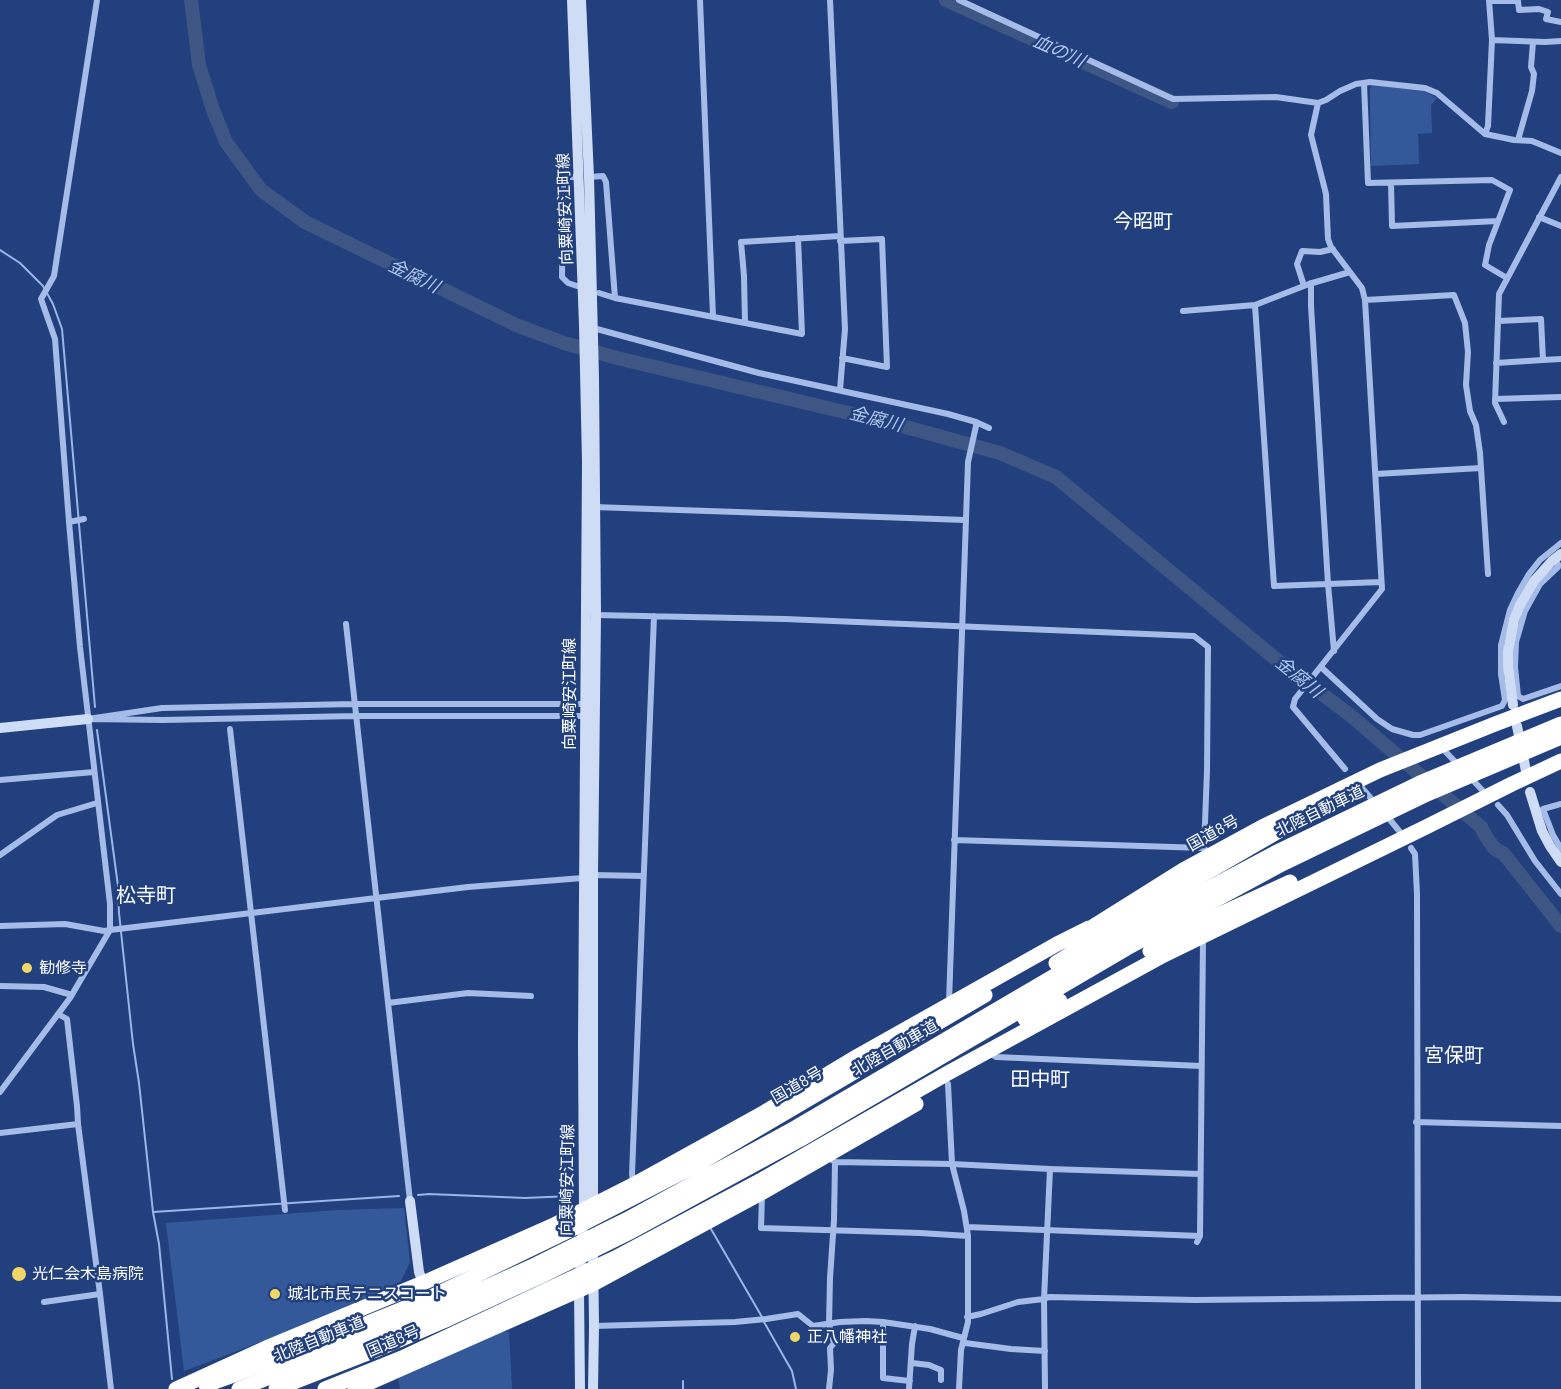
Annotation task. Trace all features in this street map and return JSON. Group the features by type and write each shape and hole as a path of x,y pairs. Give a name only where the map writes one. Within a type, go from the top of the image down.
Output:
{"highway":[{"name":"国道8号","path":"194,1389 297,1352 438,1294 574,1228 737,1142 948,1012 1036,964 1207,851 1380,770 1561,699"},
{"name":"北陸自動車道","path":"240,1389 373,1337 535,1265 626,1220 795,1128 1121,937 1275,853 1420,783 1561,724"},
{"name":"北陸自動車道","path":"276,1389 378,1349 541,1276 632,1231 850,1111 1127,948 1282,864 1427,794 1561,737"},
{"path":"356,1389 586,1287 764,1185 831,1159 989,1052 1154,960 1425,827 1480,796 1561,761"},
{"path":"878,1079 1019,986 1154,903 1306,816 1343,788"},
{"path":"850,1111 1060,1001 1203,922 1299,877 1425,827"},
{"path":"176,1389 556,1224 633,1185 765,1112 858,1056 948,1012"},
{"name":"国道8号","path":"325,1389 402,1358 764,1185 948,1079"}],"main road":[{"name":"向粟崎安江町線","path":"572,0 584,177"},
{"name":"向粟崎安江町線","path":"580,1389 588,1207 588,710 591,615 590,377 581,0"},
{"path":"1514,705 1508,666 1508,651 1514,620 1526,593 1559,551"},
{"path":"0,728 88,719"},
{"path":"1517,726 1526,771"},
{"path":"1530,792 1542,831 1560,862"},
{"path":"410,1201 419,1272 423,1283"},
{"name":"向粟崎安江町線","path":"586,1287 594,1326 593,1389"}],"street":[{"path":"0,1092 72,995 113,930 88,719 55,339 41,299 54,276 97,0"},
{"path":"700,0 713,316"},
{"path":"830,0 845,329 840,390"},
{"path":"959,0 1173,99 1276,97 1318,103 1348,87 1370,82 1425,88 1437,93 1485,134 1532,141 1561,153"},
{"path":"1485,134 1488,126 1492,40 1489,0 1518,1 1519,10 1539,9 1548,12 1546,19 1561,22"},
{"path":"1492,40 1561,41"},
{"path":"1518,140 1532,91 1533,42"},
{"path":"1364,83 1368,183 1492,180 1510,190 1489,245 1485,265 1507,278"},
{"path":"1318,103 1311,135 1324,181 1328,239 1362,288 1365,300 1382,589 1295,699 1293,707 1345,769"},
{"path":"577,286 568,283 562,277 563,182 567,177 603,176 606,183 615,298"},
{"path":"1504,422 1495,403 1499,294 1561,177"},
{"path":"1391,183 1392,226 1498,221"},
{"path":"1539,218 1561,226"},
{"path":"745,322 741,242 798,238 882,239 887,367 842,358"},
{"path":"599,293 802,334 798,238"},
{"path":"1333,249 1320,252 1302,251 1297,264 1308,284 1312,318 1334,651"},
{"path":"1183,311 1255,305 1308,284 1350,272"},
{"path":"1365,300 1454,294 1465,323 1468,352 1466,385 1470,411 1476,425 1488,574"},
{"path":"1255,305 1274,586 1381,582"},
{"path":"1498,321 1541,319 1543,360"},
{"path":"589,327 759,373 948,414 989,428"},
{"path":"1496,363 1561,360"},
{"path":"1495,399 1561,397"},
{"path":"959,1389 961,1350 968,1322 968,1236 952,1164 948,1012 965,520 968,462 976,424"},
{"path":"1376,474 1481,468"},
{"path":"591,507 965,520"},
{"path":"70,522 84,519"},
{"path":"1319,669 1377,719 1392,729 1413,735 1430,735 1502,706 1505,700 1501,674 1501,645 1509,610 1529,574 1540,560 1559,551 1558,567 1540,584 1525,611 1516,642 1515,667 1518,696 1523,699 1561,686"},
{"path":"591,615 785,619 1194,636 1208,647 1207,851 954,840"},
{"path":"633,1185 654,616"},
{"path":"346,624 410,1201"},
{"path":"88,719 162,708 354,704 588,710"},
{"path":"88,719 163,720 588,710"},
{"path":"230,729 285,1205"},
{"path":"1444,750 1480,796"},
{"path":"0,780 94,772"},
{"path":"1362,788 1400,832"},
{"path":"0,855 57,815 97,803"},
{"path":"1560,862 1560,848 1543,809 1561,804"},
{"path":"1498,805 1507,815 1535,861 1561,894"},
{"path":"1411,848 1415,854 1417,894 1418,1389"},
{"path":"0,926 65,924 104,931 468,887 588,876 643,876"},
{"path":"967,1227 1198,1239 1203,935"},
{"path":"0,986 44,987 72,995"},
{"path":"388,1003 468,993 531,996"},
{"path":"58,1014 67,1019 111,1389"},
{"path":"989,1052 996,1057 1201,1066"},
{"path":"1416,1122 1561,1126"},
{"path":"0,1133 78,1124"},
{"path":"829,1389 830,1348 834,1343 829,1324 833,1231 831,1159 1200,1174"},
{"path":"1046,1389 1044,1299 1050,1169"},
{"path":"764,1185 761,1228 968,1236"},
{"path":"44,1302 100,1294"},
{"path":"967,1317 1018,1302 1049,1297 1195,1300 1418,1297 1561,1299"},
{"path":"594,1326 724,1323 798,1314 813,1326 866,1321 883,1322 915,1326 963,1338 965,1343 1045,1351"},
{"path":"883,1322 883,1378 910,1381"},
{"path":"909,1389 915,1326"},
{"path":"912,1363 929,1365 941,1370 941,1380"}],"shaded area":[{"path":"1372,85 1422,90 1437,98 1431,105 1432,133 1418,134 1419,164 1371,166 1370,89"},
{"name":"城北市民テニスコート","path":"404,1208 410,1262 401,1281 322,1319 184,1371 166,1223 338,1210"},
{"path":"503,1331 509,1332 512,1389 400,1389 398,1377"}],"waterway":[{"name":"金腐川","path":"191,0 199,65 226,142 261,190 305,222 516,325 564,343 617,358 895,424 1000,453 1056,477 1277,660 1350,715 1481,827 1494,848 1504,854 1561,926"},
{"name":"血の川","path":"946,0 1172,102"},
{"path":"0,250 20,263 43,286 53,304 62,329 95,707"},
{"path":"97,730 118,886 133,1044 153,1212 159,1244 172,1379"},
{"path":"418,1195 525,1198 571,1196"},
{"path":"153,1212 399,1196"},
{"path":"711,1229 762,1317"},
{"path":"764,1322 792,1371 796,1389"},
{"path":"683,1381 683,1389"}],"place":[{"name":"勧修寺","path":"27,968"},
{"name":"光仁会木島病院","path":"19,1274"},
{"name":"城北市民テニスコート","path":"275,1294"},
{"name":"正八幡神社","path":"795,1337"}],"district":[{"name":"今昭町","path":"1143,221"},
{"name":"松寺町","path":"146,895"},
{"name":"宮保町","path":"1454,1055"},
{"name":"田中町","path":"1040,1079"}]}
